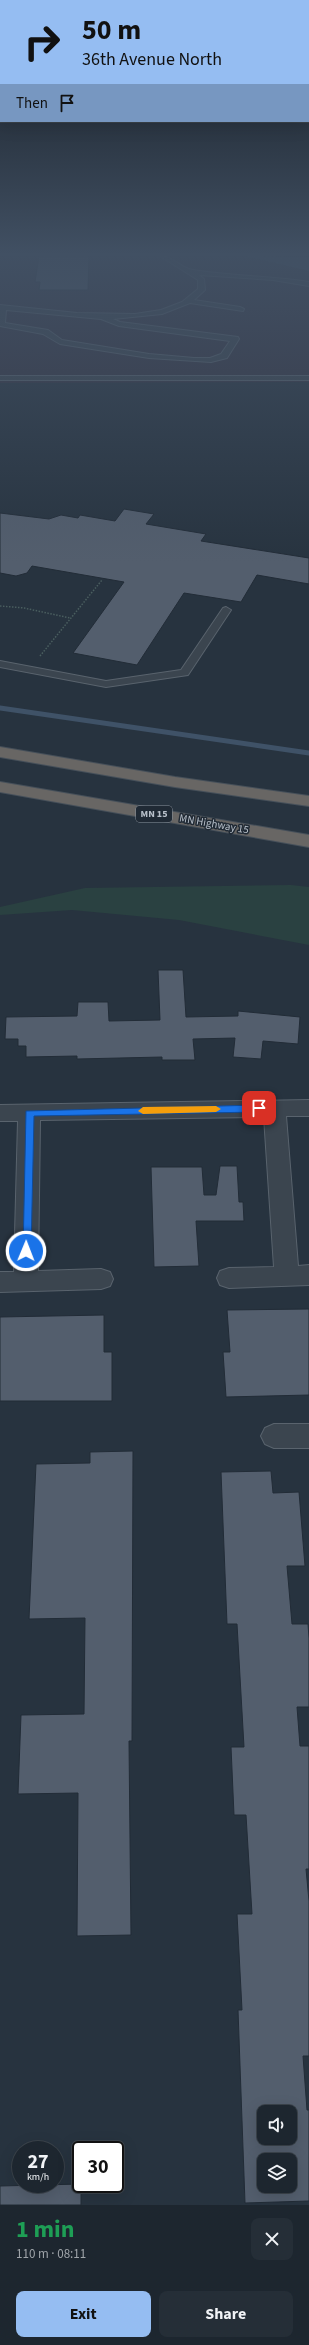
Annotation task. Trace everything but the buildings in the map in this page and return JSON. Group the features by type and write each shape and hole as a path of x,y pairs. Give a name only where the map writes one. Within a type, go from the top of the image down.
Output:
{"highway":[{"path":"0,752 175,782 309,801"},
{"name":"MN Highway 15","path":"0,787 309,841"}],"street":[{"path":"229,1278 298,1275 274,1108"},
{"path":"0,1114 309,1108"},
{"path":"26,1282 29,1113"},
{"path":"0,1282 101,1279"},
{"path":"274,1436 309,1436"}],"lane":[{"path":"182,359 215,359"},
{"path":"0,378 309,378"},
{"path":"0,664 106,684 184,673 226,610"}],"path":[{"path":"24,668 37,659 102,580"},
{"path":"0,606 24,608 71,618"}],"shaded area":[{"path":"0,359 309,359 309,382 0,383"}],"green space":[{"path":"291,885 309,887 309,945 179,920 72,910 0,915 0,907 85,888"}],"waterway":[{"path":"0,708 309,753"}],"slow traffic":[{"path":"143,1111 216,1109"}],"route":[{"path":"26,1251 29,1113 259,1108"}]}
